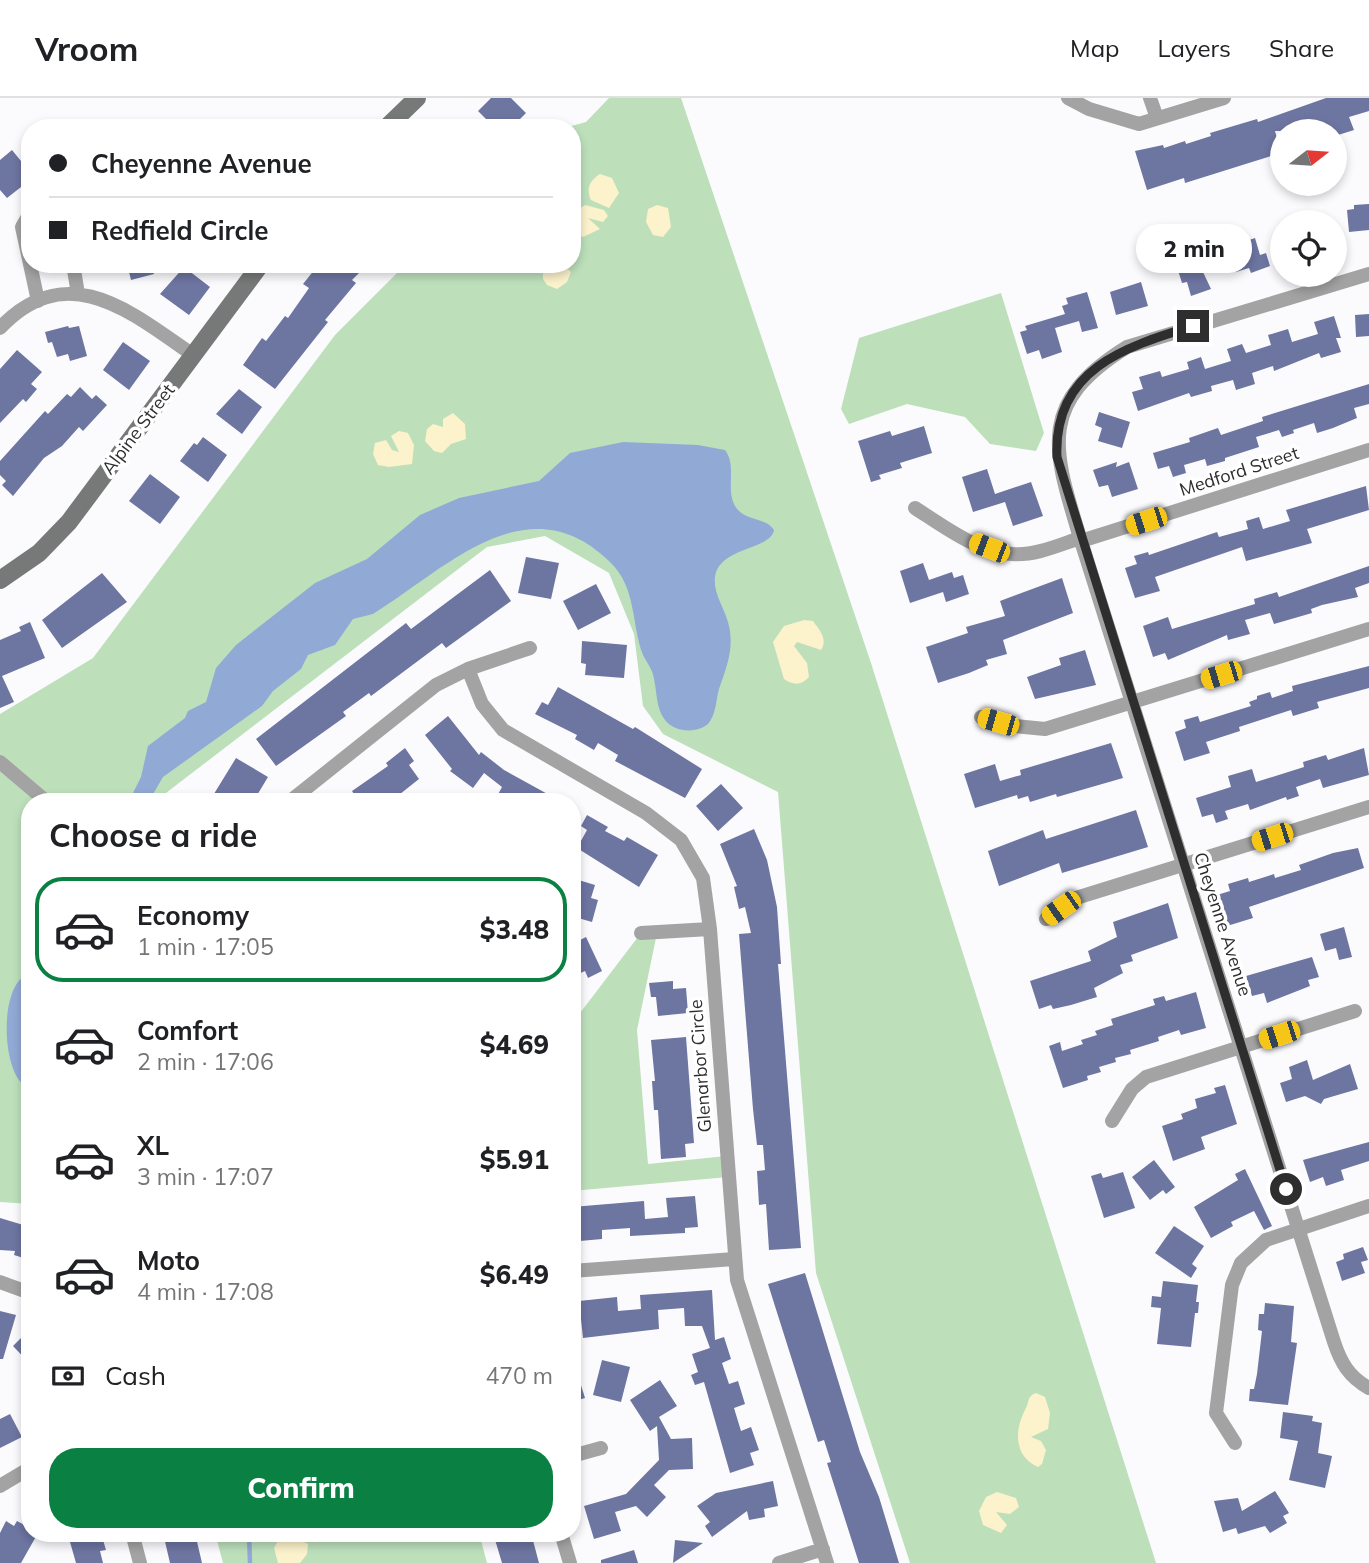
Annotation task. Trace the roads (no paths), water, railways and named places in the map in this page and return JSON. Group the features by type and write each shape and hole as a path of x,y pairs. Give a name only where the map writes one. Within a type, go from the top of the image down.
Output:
{"street":[{"path":"395,119 416,98"},
{"path":"1068,98 1089,109 1139,124 1224,98"},
{"path":"1150,98 1157,118"},
{"path":"32,273 38,301"},
{"path":"74,273 78,294"},
{"name":"Alpine Street","path":"0,580 39,553 69,522 254,273"},
{"name":"Cheyenne Avenue","path":"1369,274 1127,347 1098,365 1073,393 1062,418 1057,444 1059,470 1343,1366 1357,1381 1369,1388"},
{"path":"0,328 14,313 38,301 78,294 103,298 126,308 193,355"},
{"name":"Medford Street","path":"915,508 960,537 1011,555 1031,553 1081,540 1369,450"},
{"path":"981,717 1015,726 1045,729 1369,629"},
{"path":"300,793 436,685 468,669 530,648"},
{"name":"Glenarbor Circle","path":"468,669 482,704 503,730 646,813 681,840 703,878 710,929 734,1259 741,1301 825,1556"},
{"path":"0,762 36,793"},
{"path":"1046,919 1076,898 1369,807"},
{"path":"642,933 710,929"},
{"path":"1112,1121 1132,1089 1146,1077 1355,1011"},
{"path":"1235,1443 1216,1413 1232,1286 1241,1263 1252,1249 1266,1240 1369,1206"},
{"path":"581,1270 734,1259"},
{"path":"0,1282 21,1290"},
{"path":"581,1454 601,1448"},
{"path":"0,1486 21,1473"},
{"path":"134,1542 140,1563"},
{"path":"564,1542 570,1563"},
{"path":"779,1563 825,1556"}],"water":[{"path":"623,442 698,445 725,450 729,456 734,504 742,514 765,523 774,530 771,537 764,542 725,560 715,577 717,594 730,631 730,648 714,712 708,724 697,729 679,729 669,724 662,716 652,673 639,643 625,583 610,562 579,539 548,530 518,531 488,541 458,556 373,614 353,619 335,645 308,655 301,669 273,691 262,706 163,777 154,793 133,793 141,777 148,746 185,718 188,711 206,702 216,668 236,645 315,583 367,559 420,515 459,498 539,481 570,453"},
{"path":"20,979 21,1081 16,1075 7,1043 9,1007 13,991"}],"waterway":[{"path":"249,1542 250,1563"}]}
